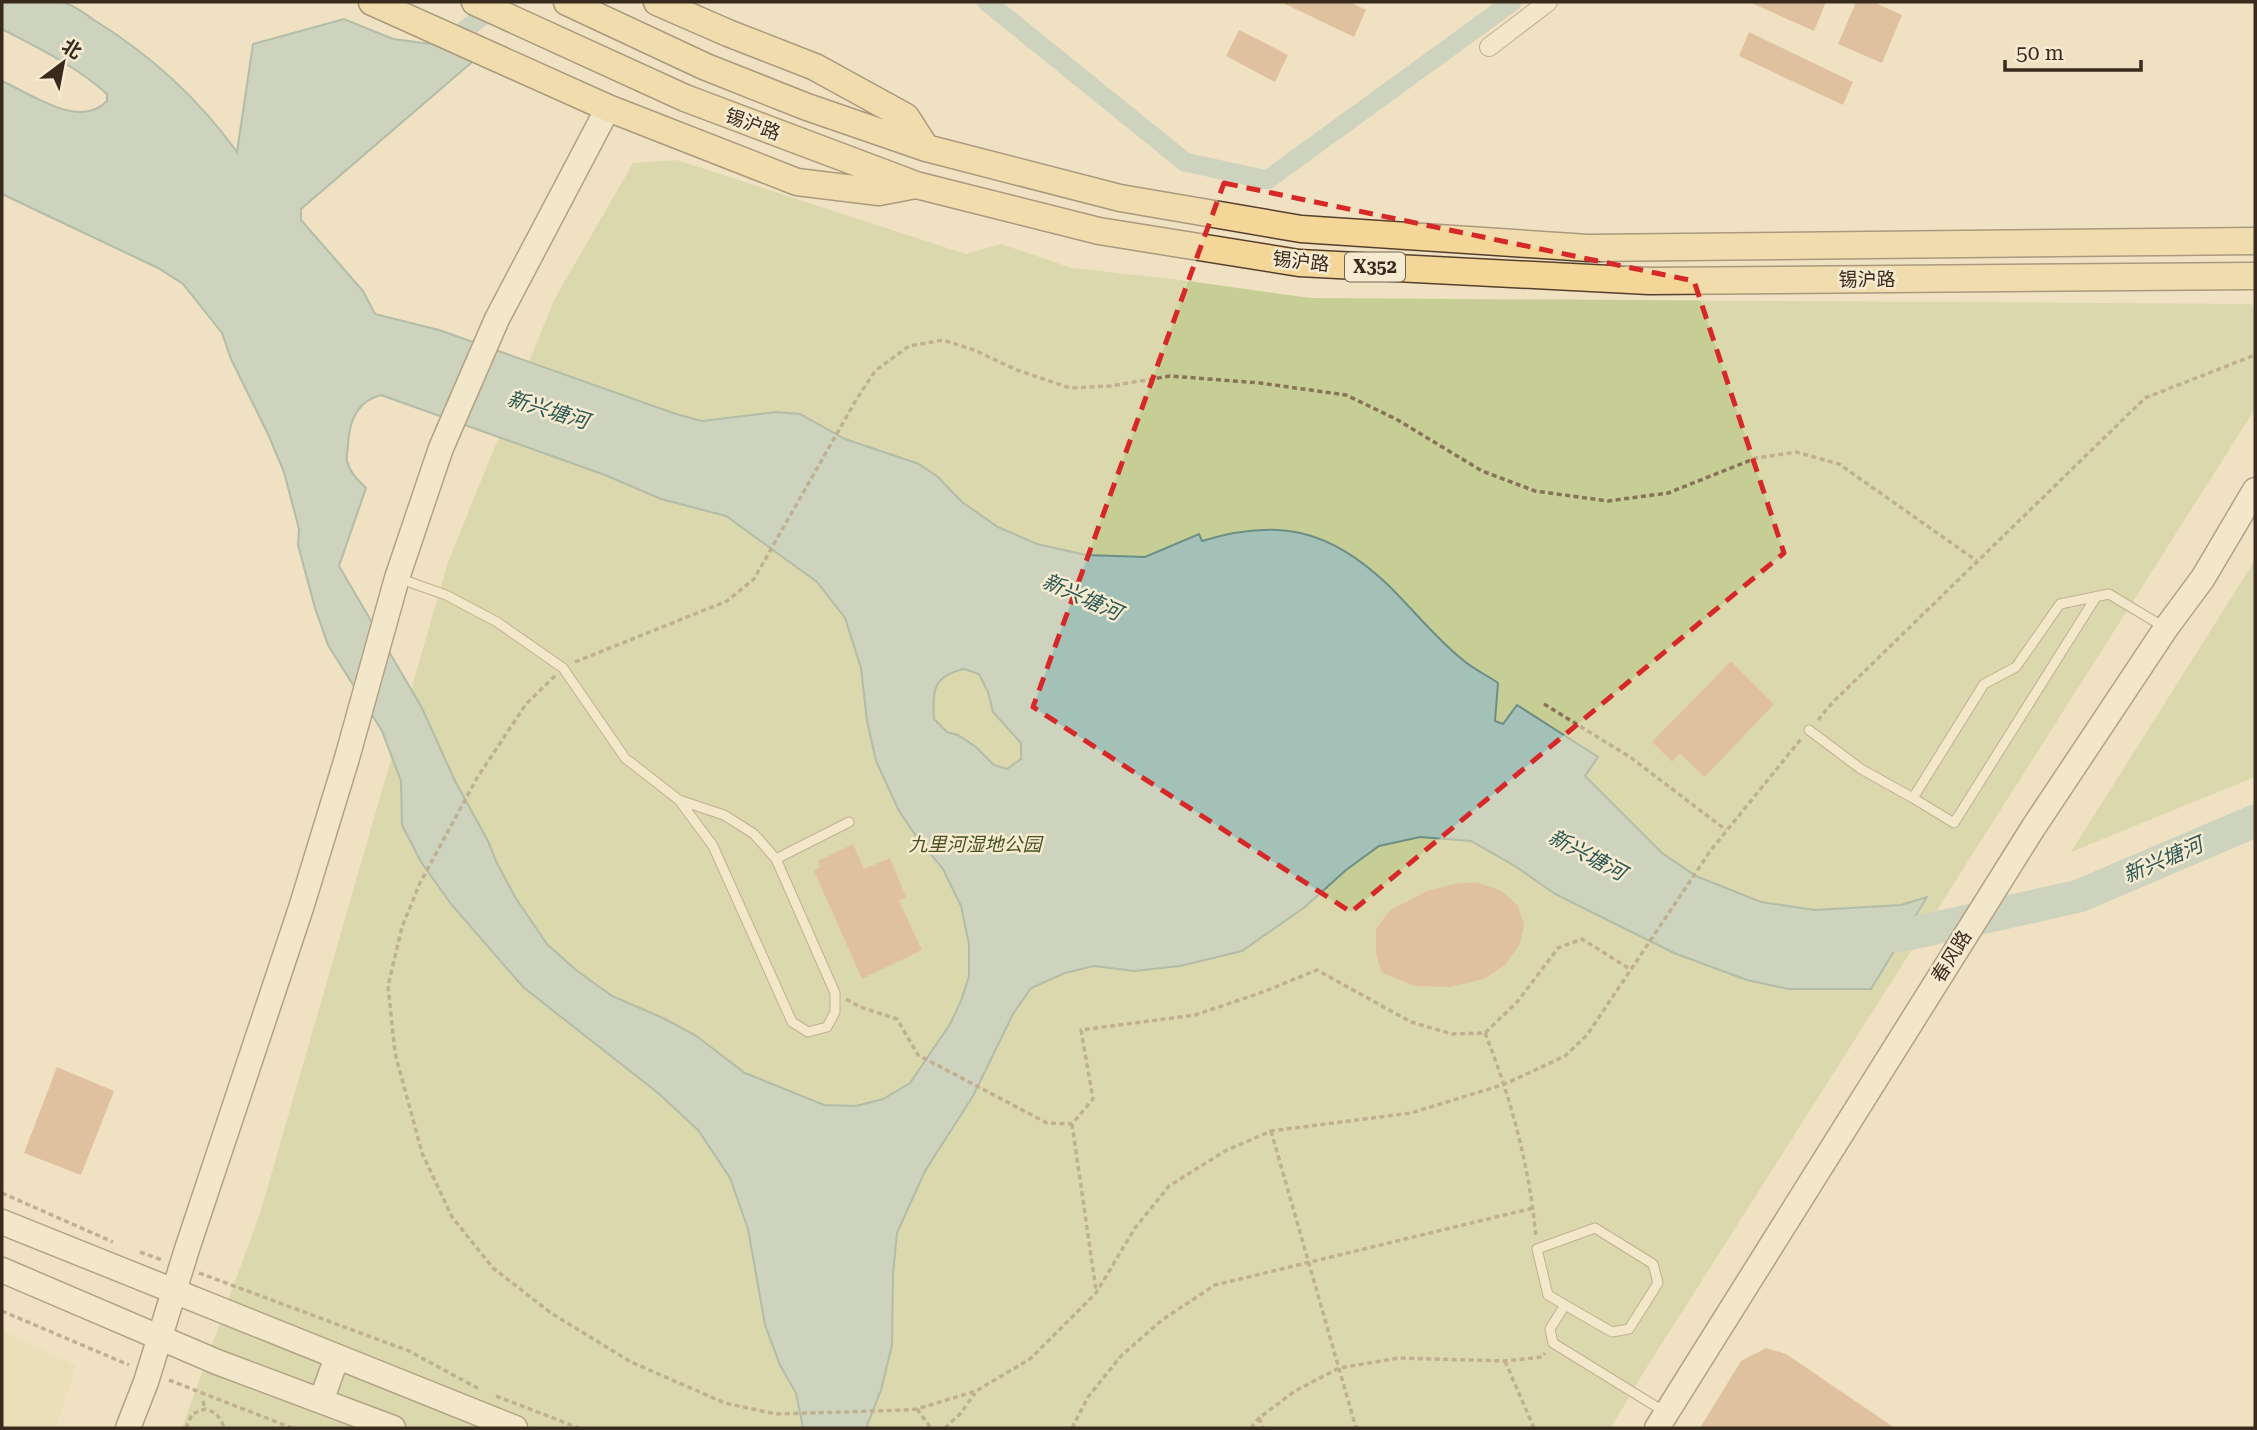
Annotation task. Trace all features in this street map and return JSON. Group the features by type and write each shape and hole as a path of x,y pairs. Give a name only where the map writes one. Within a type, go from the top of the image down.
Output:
{"main road":[{"path":"372,2 608,108 797,182 880,192 916,185"},
{"name":"锡沪路","path":"475,2 685,99 916,185 1099,231 1299,263 1649,281 2255,276"},
{"name":"锡沪路","path":"567,2 706,67 807,107 926,148 1120,198 1315,230 1588,248 2255,241"},
{"path":"657,2 815,68 906,117 926,148"},
{"path":"128,1428 301,908 347,758 397,578 441,448 497,319 608,108"},
{"name":"春风路","path":"1661,1421 2033,828 2166,628 2203,578 2255,490"},
{"path":"2,1222 515,1428"},
{"path":"2,1270 217,1362 393,1428"},
{"path":"321,1401 337,1357"}],"street":[{"path":"1489,47 1548,2"}],"lane":[{"path":"397,578 446,595 497,622 563,668 625,758 679,800 713,846 792,1022 808,1032 827,1027 835,1012 835,993 776,859 754,834 724,816 679,800"},
{"path":"1913,798 1984,684 2016,667 2060,604 2109,594 2166,628"},
{"path":"1809,730 1861,769 1954,823 2096,597"},
{"path":"776,859 849,822"},
{"path":"1595,1228 1653,1264 1658,1283 1629,1329 1612,1332 1565,1305 1548,1295 1537,1249 1595,1228"},
{"path":"1565,1305 1550,1329 1553,1343 1661,1421"}],"path":[{"path":"1978,561 1839,464 1796,452 1756,458 1668,493 1596,499 1535,491 1482,471 1396,419 1346,395 1260,383 1170,376 1110,386 1070,388 943,340 909,346 875,371 754,579 727,601 563,668 526,704 477,778 420,883 402,927 388,986 395,1053 422,1153 452,1217 493,1268 562,1320 631,1362 725,1403 776,1415 905,1410 917,1409 976,1391 1030,1359 1096,1293 1135,1228 1169,1186 1225,1152 1271,1131 1410,1113 1505,1084 1565,1056 1587,1035 1726,830 1832,703 1978,561 2145,398 2255,355"},
{"path":"1544,704 1630,757 1726,830"},
{"path":"1096,1293 1072,1124 1093,1099 1081,1030 1195,1015 1264,992 1317,970 1411,1022 1452,1034 1485,1033 1518,1001 1558,947 1581,939 1630,969"},
{"path":"835,993 860,1007 897,1019 918,1055 1047,1122 1072,1124"},
{"path":"1485,1033 1505,1084 1534,1209 1537,1249"},
{"path":"1271,1131 1356,1428"},
{"path":"2,1193 117,1244"},
{"path":"1072,1428 1088,1397 1121,1356 1162,1320 1215,1285 1534,1209"},
{"path":"130,1249 409,1351 477,1388 579,1428"},
{"path":"1251,1428 1259,1418 1295,1391 1339,1368 1399,1358 1505,1360 1542,1357 1553,1343"},
{"path":"1505,1360 1534,1428"},
{"path":"945,1428 961,1413 976,1391"},
{"path":"203,1401 205,1409"},
{"path":"186,1428 192,1414 205,1409 216,1413 223,1428"},
{"path":"917,1409 931,1428"},
{"path":"1259,1418 1263,1428"}],"highlighted area":[{"path":"1224,183 1694,281 1784,553 1351,912 1033,707"}],"shaded area":[{"path":"2,1330 76,1366 56,1428 2,1428"}],"green space":[{"name":"九里河湿地公园","path":"677,160 966,254 1001,244 1072,268 1310,298 2251,304 2255,312 2255,409 1642,1375 1611,1428 182,1428 261,1210 447,565 554,300 633,163"},
{"path":"2255,560 2255,777 2071,852"}],"water":[{"path":"54,1 74,7 135,48 172,79 190,96 237,152 253,44 344,19 393,39 485,51 301,209 301,220 363,291 375,314 439,330 702,421 776,412 800,414 845,439 919,464 938,477 962,502 998,527 1037,544 1086,555 1145,557 1199,534 1202,541 1255,530 1279,530 1323,540 1366,565 1453,651 1498,683 1495,721 1503,724 1517,705 1598,757 1585,776 1662,853 1696,876 1761,902 1815,910 1901,905 1927,897 1871,989 1788,989 1747,980 1674,953 1555,894 1515,866 1471,841 1420,837 1379,846 1346,870 1305,907 1242,951 1180,966 1134,971 1094,966 1065,973 1031,988 1013,1014 973,1096 925,1171 897,1233 893,1274 892,1345 881,1390 866,1428 803,1428 796,1393 780,1365 765,1325 748,1229 730,1178 698,1130 658,1093 523,987 451,904 421,862 402,825 401,781 382,731 328,645 298,545 299,529 284,472 231,359 222,333 183,284 158,268 2,194 2,81 41,101 70,111 96,109 107,101 107,94 70,66 2,29 2,2","holes":["381,395 605,475 661,499 726,516 817,582 845,618 861,668 867,721 876,761 899,811 943,869 961,906 969,944 969,976 961,1001 950,1024 910,1083 883,1099 856,1106 824,1105 745,1073 695,1035 612,996 576,970 547,944 515,897 455,781 422,708 339,566 366,488 352,473 347,461 350,428 360,407","964,669 979,674 988,692 993,712 1021,743 1021,759 1007,769 994,765 976,747 958,735 947,732 934,719 933,700 937,686 946,676"]}],"building":[{"path":"1281,2 1350,2 1366,10 1354,37"},
{"path":"1749,2 1826,2 1814,31"},
{"path":"1856,2 1873,2 1902,15 1882,63 1838,44"},
{"path":"1239,30 1288,55 1275,82 1226,56"},
{"path":"1749,32 1853,82 1843,105 1739,56"},
{"path":"1731,661 1774,704 1705,777 1680,754 1672,762 1652,742"},
{"path":"853,844 864,869 890,858 906,897 899,901 922,950 862,979 814,871 820,867 818,861"},
{"path":"1476,882 1502,891 1518,906 1524,925 1520,944 1505,965 1484,979 1450,987 1414,986 1381,972 1376,953 1376,929 1389,911 1427,891"},
{"path":"57,1067 114,1091 81,1175 24,1153"},
{"path":"1766,1348 1786,1354 1895,1428 1700,1428 1741,1361"}],"waterway":[{"path":"444,46 501,2"},
{"path":"987,2 1185,162 1267,180 1512,2"},
{"name":"新兴塘河","path":"1861,938 1909,934 2079,896 2255,821"}]}
